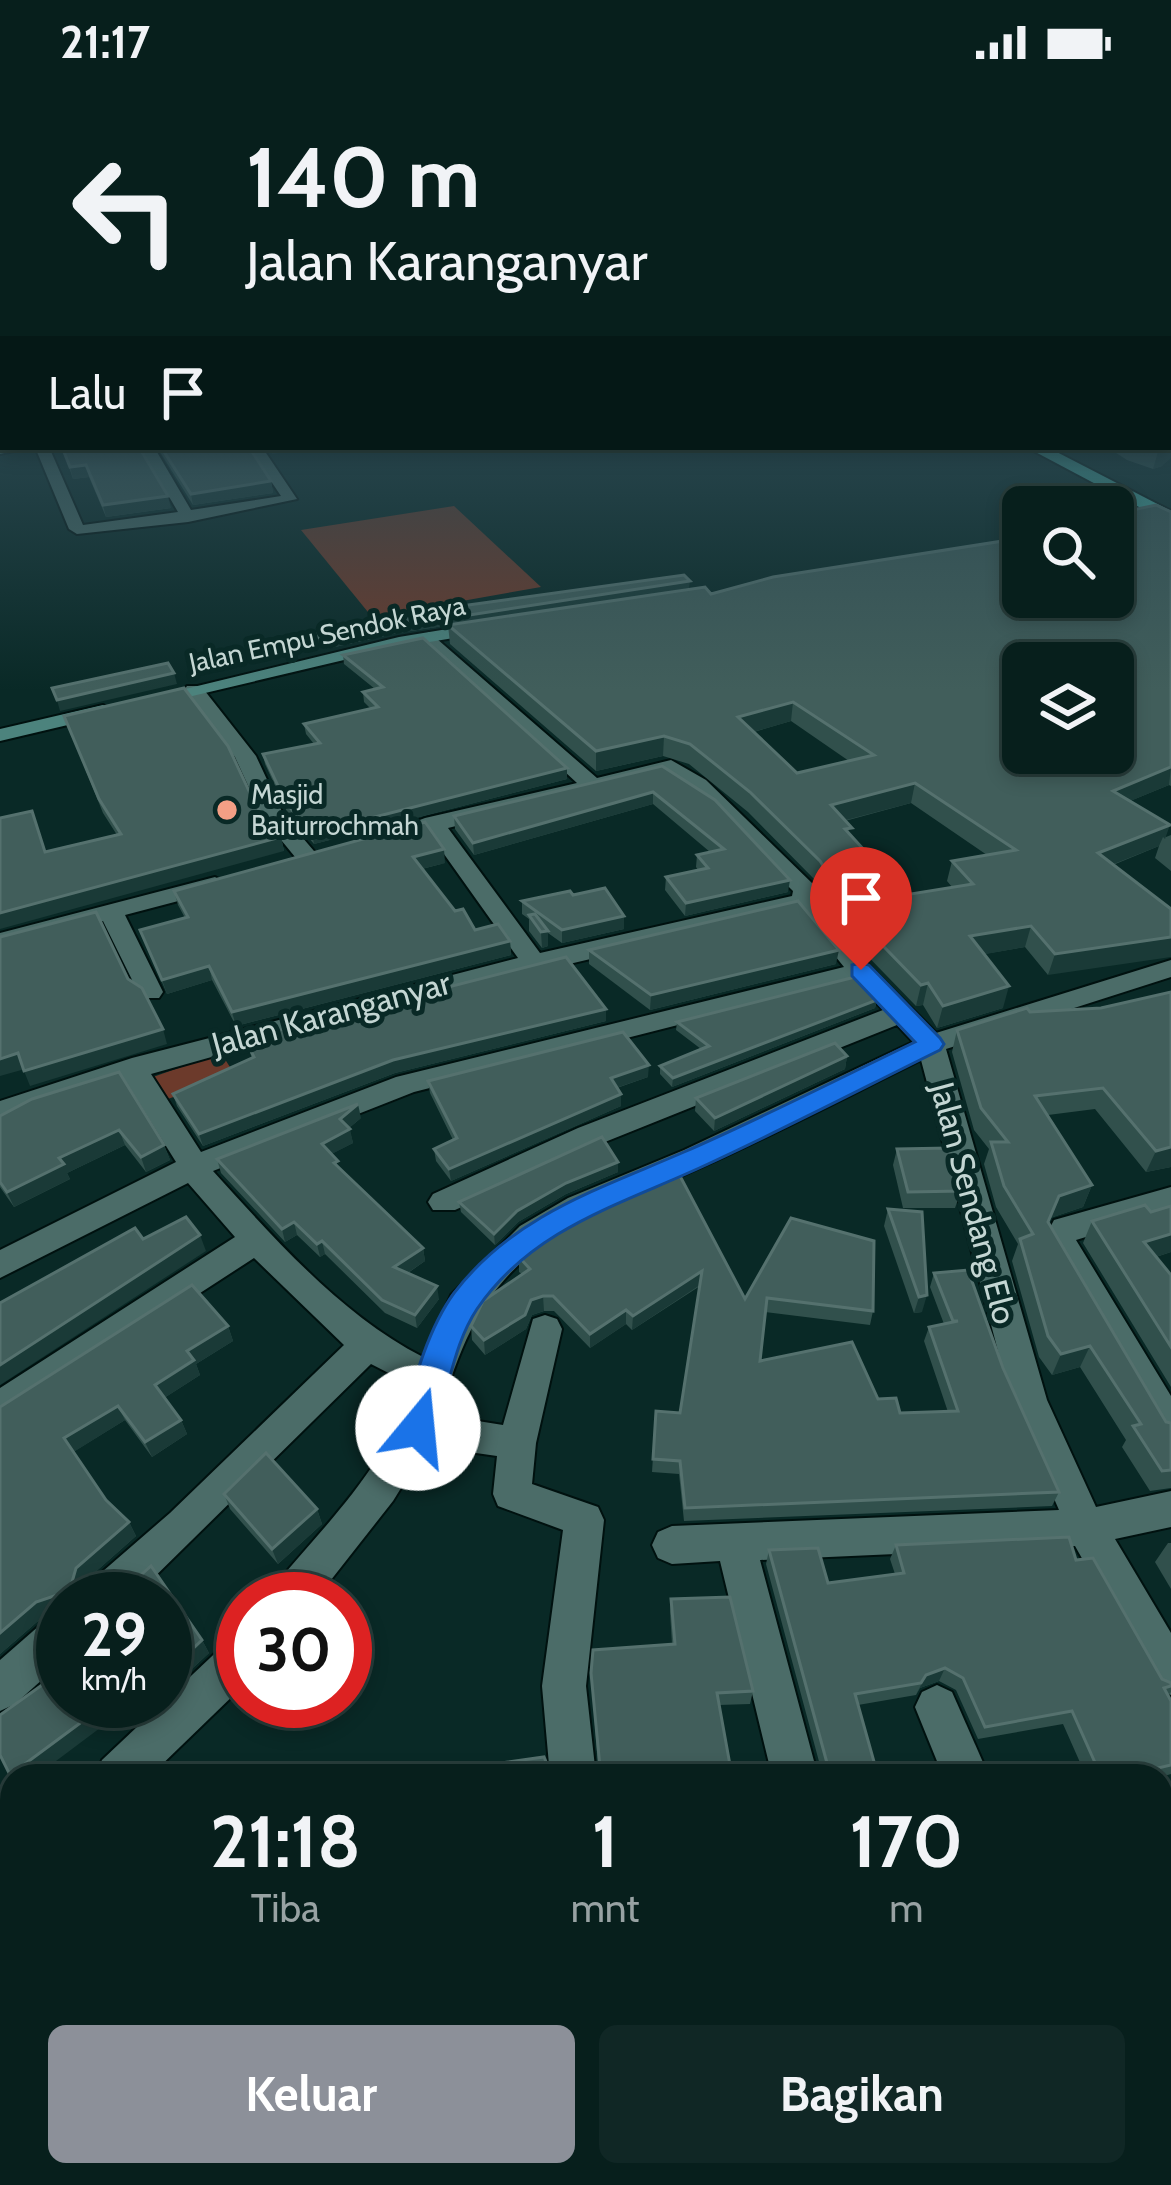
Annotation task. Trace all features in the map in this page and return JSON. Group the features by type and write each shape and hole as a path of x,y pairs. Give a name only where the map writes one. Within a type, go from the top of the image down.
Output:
{"highway":[{"path":"1135,495 1167,510"}],"main road":[{"path":"1134,515 1167,510"},
{"name":"Jalan Empu Sendok Raya","path":"0,735 500,626"}],"street":[{"path":"62,495 77,529 114,528 290,500 287,495"},
{"path":"175,495 188,517"},
{"path":"429,638 590,783"},
{"path":"194,690 239,747 274,818 308,858"},
{"path":"312,1572 380,1490 418,1428 432,1378 463,1305 531,1235 579,1206 695,1159 931,1044 804,901 806,890 676,768 657,767 370,841"},
{"path":"433,823 532,960"},
{"path":"0,941 243,877"},
{"name":"Jalan Karanganyar","path":"0,1112 132,1068 532,960 804,901"},
{"path":"112,913 150,992"},
{"name":"Jalan Sendang Elo","path":"1171,968 931,1044 1029,1400 1086,1527 1171,1674"},
{"path":"0,1264 194,1166 406,1084 861,970"},
{"path":"444,1202 589,1136 902,1013"},
{"path":"132,1068 194,1166 256,1240 367,1345 432,1378"},
{"path":"1171,1198 1065,1229 1059,1241 1171,1429"},
{"path":"0,1407 256,1240"},
{"path":"545,1329 517,1443 512,1494 584,1520 564,1686 572,1764"},
{"path":"132,1572 367,1345"},
{"path":"418,1428 517,1443"},
{"path":"672,1545 1086,1527 1171,1509"},
{"path":"735,1542 792,1764"},
{"path":"0,1689 36,1657"},
{"path":"130,1764 216,1682"},
{"path":"938,1707 961,1764"}],"shaded area":[{"path":"454,506 541,587 372,617 301,530"},
{"path":"221,1053 235,1075 165,1100 153,1077"}],"building":[{"path":"99,495 168,496 103,505"},
{"path":"1156,505 1171,512 1171,767 1113,791 1170,825 1098,853 1171,909 1171,937 1055,954 1031,926 970,936 1009,986 943,1006 928,983 921,985 858,920 820,861 750,792 690,744 664,736 596,751 448,625 705,587 711,594 773,577 1002,541 1002,618 1134,618 1134,510","holes":["793,702 874,755 797,773 738,717","915,783 1016,850 952,861 973,884 905,895 845,829 852,828 831,805"]},
{"path":"684,575 690,581 398,626 324,642 314,634 403,614"},
{"path":"423,638 567,768 312,833 286,803 263,754 320,743 304,724 378,707 363,692 383,687 343,655"},
{"path":"168,663 174,673 57,700 52,688"},
{"path":"184,688 228,746 256,806 281,837 0,913 0,818 32,811 45,852 121,834 99,799 64,716"},
{"path":"662,766 715,800 790,880 686,903 666,877 708,868 697,855 724,849 653,792 473,843 454,816"},
{"path":"425,822 444,849 413,857 455,911 463,909 475,930 498,924 510,941 232,1012 209,966 162,980 140,930 188,917 174,891"},
{"path":"605,888 624,916 562,930 522,901 570,891 573,895"},
{"path":"798,901 839,950 651,995 589,950"},
{"path":"96,912 128,979 142,988 163,1029 24,1071 18,1053 0,1059 0,937"},
{"path":"535,914 548,931 541,932 529,915"},
{"path":"566,957 606,1009 393,1060 199,1134 173,1094 254,1057 245,1039"},
{"path":"855,977 877,1000 673,1078 660,1066 709,1046 677,1022"},
{"path":"1171,992 1171,1147 1156,1151 1103,1088 1035,1096 1092,1185 1059,1196 1048,1222 1166,1422 1171,1423 1171,1470 1162,1471 1133,1426 1141,1424 1090,1346 1061,1354 1048,1336 1020,1239 1033,1234 1004,1186 991,1142 1008,1142 981,1108 957,1030 1027,1008 1030,1012 1101,1008"},
{"path":"623,1032 649,1065 611,1078 621,1094 449,1169 434,1149 457,1138 428,1081"},
{"path":"835,1043 847,1056 715,1118 696,1098"},
{"path":"119,1072 164,1145 141,1157 119,1130 59,1158 64,1164 7,1192 0,1182 0,1116 32,1099"},
{"path":"358,1104 340,1119 350,1129 322,1144 338,1161 334,1163 423,1248 394,1267 437,1286 415,1315 382,1300 322,1241 317,1244 294,1222 282,1229 217,1159"},
{"path":"602,1137 618,1162 566,1183 517,1211 494,1234 459,1202"},
{"path":"949,1148 961,1191 908,1192 897,1149"},
{"path":"680,1176 745,1299 791,1218 874,1241 873,1311 767,1298 760,1361 852,1342 878,1399 896,1398 900,1413 958,1411 929,1327 958,1321 953,1321 934,1273 968,1270 1003,1368 1059,1492 685,1508 680,1461 653,1459 656,1411 680,1413 702,1271 633,1316 626,1310 590,1334 553,1296 531,1300 525,1315 484,1340 471,1326 483,1301 530,1269 519,1257 572,1218 638,1186"},
{"path":"1145,1205 1151,1212 1171,1206 1171,1234 1144,1242 1171,1275 1171,1347 1092,1221"},
{"path":"888,1209 922,1212 927,1295 919,1297"},
{"path":"186,1217 200,1235 0,1365 0,1303 135,1228 143,1239"},
{"path":"192,1285 228,1326 187,1351 194,1360 155,1385 181,1420 145,1442 118,1406 64,1438 106,1500 129,1522 75,1572 36,1572 36,1602 0,1633 0,1407"},
{"path":"266,1453 317,1509 272,1549 224,1494"},
{"path":"1069,1537 1076,1560 1093,1558 1162,1679 1171,1683 1164,1688 1171,1701 1171,1764 1096,1764 1072,1711 985,1727 963,1678 945,1668 926,1675 921,1683 855,1694 875,1764 826,1764 769,1550 818,1548 828,1583 904,1573 896,1545"},
{"path":"730,1597 753,1691 717,1693 730,1764 600,1764 593,1650 675,1644 671,1599"},
{"path":"192,1625 202,1640 192,1649"},
{"path":"36,1689 36,1728 73,1728 25,1764 4,1764 0,1755 0,1715"},
{"path":"544,1757 547,1764 493,1764"}],"place":[{"name":"Masjid Baiturrochmah","path":"227,810"}],"route":[{"path":"418,1428 432,1378 463,1305 531,1235 579,1206 695,1159 931,1044 861,970"}]}
